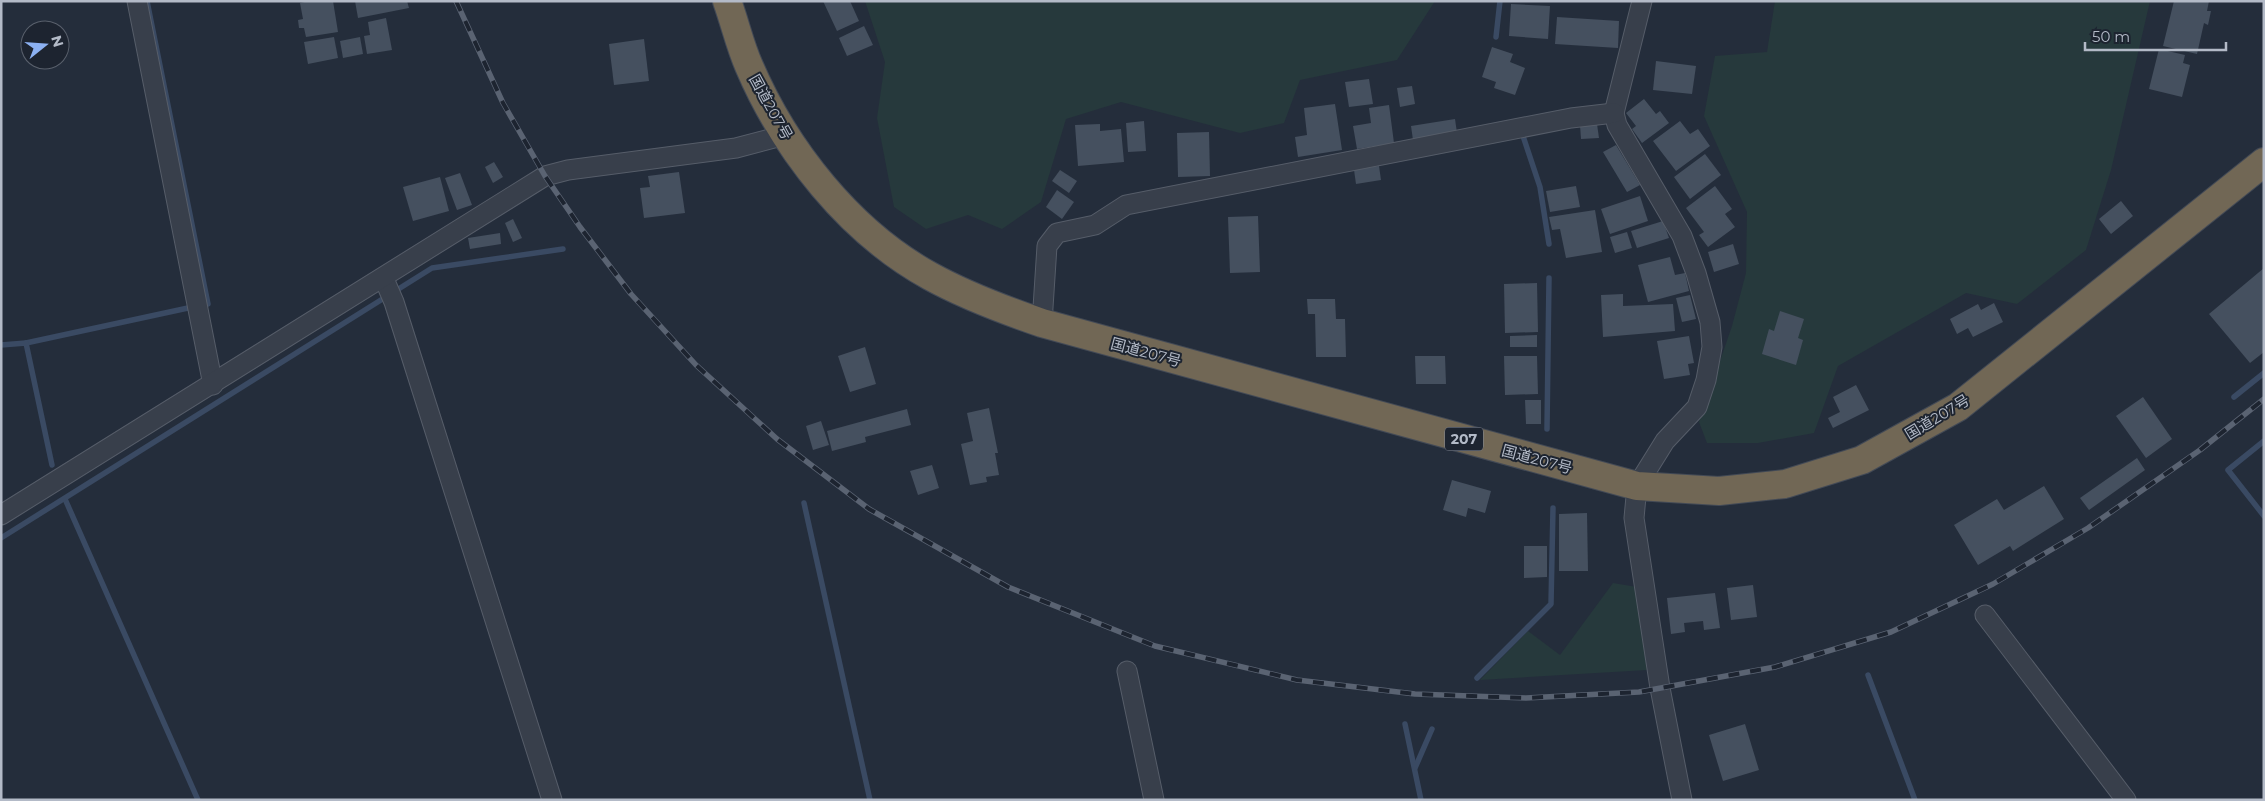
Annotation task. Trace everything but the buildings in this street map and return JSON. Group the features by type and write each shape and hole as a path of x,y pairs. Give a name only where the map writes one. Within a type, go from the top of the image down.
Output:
{"highway":[{"name":"国道207号","path":"728,1 749,66 784,135 834,197 877,240 929,276 987,304 1042,323 1637,486 1719,491 1785,484 1862,460 1958,407 2264,162"}],"street":[{"path":"137,1 213,385"},
{"path":"1642,1 1614,113 1618,125 1682,236 1696,273 1710,322 1712,347 1706,380 1697,407 1665,441 1637,486 1634,518 1660,688 1682,800"},
{"path":"1042,323 1046,246 1057,233 1095,225 1126,205 1571,118 1614,113"},
{"path":"1,515 213,385 388,289 546,176 568,170 736,148 784,135"},
{"path":"388,289 552,800"},
{"path":"1985,615 2126,800"},
{"path":"1127,671 1154,800"}],"shaded area":[{"path":"865,1 1435,1 1397,60 1300,80 1284,123 1240,133 1121,102 1066,119 1041,202 1002,229 968,215 926,229 894,207 877,118 885,62"},
{"path":"1775,1 2150,1 2111,170 2086,250 2017,304 1966,293 1838,366 1814,433 1758,443 1707,443 1699,422 1732,326 1746,273 1747,212 1704,116 1715,56 1767,52"},
{"path":"1613,583 1637,587 1647,670 1480,680 1528,631 1560,655"}],"waterway":[{"path":"147,1 208,304"},
{"path":"1496,37 1500,1"},
{"path":"1523,136 1540,187 1549,244"},
{"path":"1,538 432,268 563,249"},
{"path":"1547,429 1549,278"},
{"path":"26,343 188,308"},
{"path":"1,345 26,343 52,465"},
{"path":"2234,397 2264,373"},
{"path":"2264,441 2228,470 2264,516"},
{"path":"65,499 198,800"},
{"path":"804,503 870,800"},
{"path":"1477,678 1551,604 1553,508"},
{"path":"1868,675 1915,800"},
{"path":"1405,724 1421,800"},
{"path":"1415,768 1432,729"}],"railway":[{"path":"456,1 503,103 545,176 580,227 631,294 696,365 777,439 869,509 1008,587 1155,646 1297,680 1415,694 1526,698 1639,692 1775,667 1891,632 1993,584 2088,528 2200,450 2264,399"}]}
